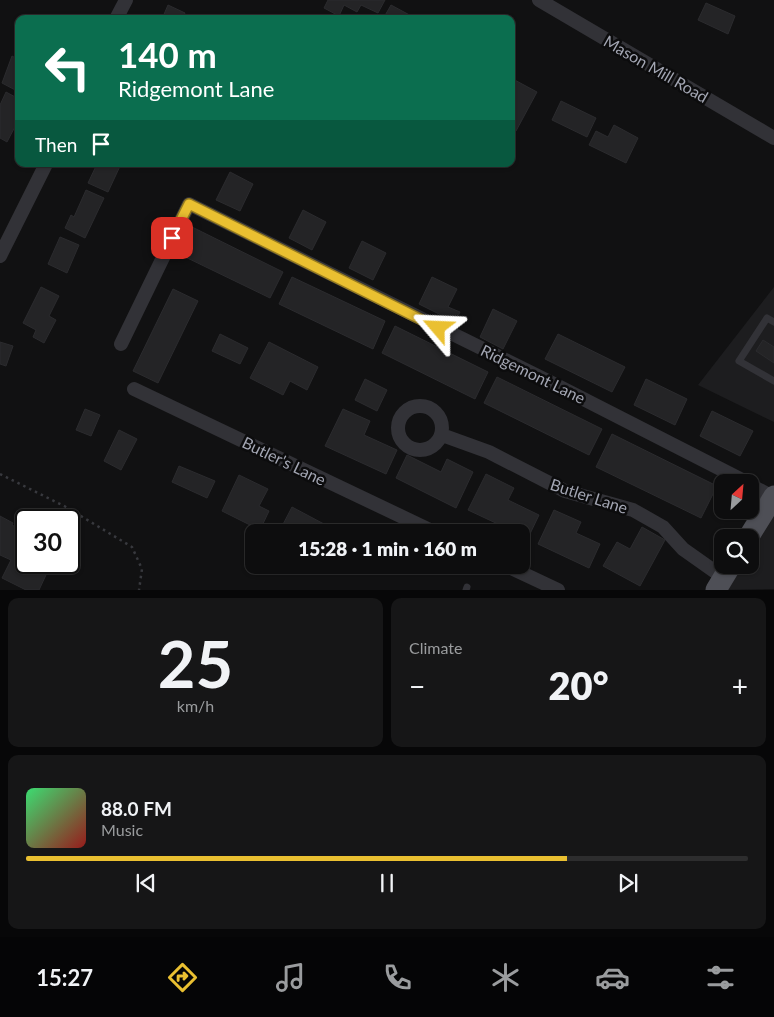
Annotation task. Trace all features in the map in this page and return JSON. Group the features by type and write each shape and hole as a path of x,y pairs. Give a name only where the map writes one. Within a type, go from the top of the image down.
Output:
{"main road":[{"path":"754,529 774,496"}],"street":[{"path":"118,15 126,0"},
{"name":"Mason Mill Road","path":"538,0 774,138"},
{"path":"0,256 44,167"},
{"name":"Ridgemont Lane","path":"121,344 189,204 730,474"},
{"name":"Butler's Lane","path":"134,389 417,524"},
{"name":"Butler Lane","path":"442,435 489,452 565,491 633,510 663,527 683,549 724,577"},
{"path":"759,489 774,496"},
{"path":"524,574 558,590"}],"lane":[{"path":"774,322 767,318 739,361 774,381"}],"path":[{"path":"0,474 66,506 132,547 142,569 140,590"}],"shaded area":[{"path":"774,287 774,422 698,385"},
{"path":"774,495 774,589 717,590 727,574 759,574 759,529 755,529"}],"building":[{"path":"328,0 385,0 378,13 361,5 357,12 344,5 339,15 324,8"},
{"path":"706,3 735,16 728,34 698,20"},
{"path":"168,5 185,13 184,15 164,15"},
{"path":"391,5 410,15 385,15"},
{"path":"12,56 15,58 15,90 2,83"},
{"path":"515,80 537,92 515,130"},
{"path":"6,92 15,97 15,127 7,142 0,138 0,105"},
{"path":"561,101 596,118 587,137 552,120"},
{"path":"614,125 638,138 626,163 589,145 596,131 608,137"},
{"path":"96,167 120,167 108,192 88,183"},
{"path":"230,172 253,184 240,211 216,200"},
{"path":"86,190 104,198 85,238 65,228 71,215 74,217"},
{"path":"303,210 326,222 312,250 289,238"},
{"path":"190,226 283,272 270,298 177,253"},
{"path":"60,237 79,245 67,273 48,264"},
{"path":"362,241 386,253 373,280 349,268"},
{"path":"292,277 385,321 373,349 279,304"},
{"path":"432,277 457,289 448,307 460,312 455,322 419,304"},
{"path":"41,287 59,296 49,316 56,320 44,343 33,337 36,330 23,323"},
{"path":"173,289 198,301 158,383 133,371"},
{"path":"493,309 517,321 503,349 480,337"},
{"path":"395,326 488,372 475,399 382,353"},
{"path":"220,334 248,348 240,364 212,351"},
{"path":"558,334 625,367 612,392 545,359"},
{"path":"763,340 774,347 774,363 756,351"},
{"path":"0,342 13,346 6,366 0,364"},
{"path":"269,342 318,367 307,390 290,381 283,395 250,378"},
{"path":"497,377 602,429 589,455 484,403"},
{"path":"365,379 387,390 377,411 355,400"},
{"path":"646,379 687,399 675,425 634,405"},
{"path":"85,409 100,415 91,436 76,430"},
{"path":"343,409 370,421 364,435 397,450 386,474 325,446"},
{"path":"712,411 753,431 740,456 700,436"},
{"path":"119,430 137,439 121,470 104,461"},
{"path":"612,434 714,485 714,492 701,518 596,467"},
{"path":"407,455 441,472 447,459 473,472 456,508 396,478"},
{"path":"179,466 215,481 207,498 172,482"},
{"path":"486,474 514,488 508,500 539,515 530,534 530,524 498,524 468,510"},
{"path":"239,475 268,489 259,506 269,511 263,524 248,524 222,511"},
{"path":"292,507 324,524 283,524"},
{"path":"554,510 581,522 576,533 600,544 589,568 538,544"},
{"path":"0,516 13,523 12,525 15,527 15,574 46,574 39,590 26,590 2,578 11,560 0,555"},
{"path":"642,527 665,540 640,586 603,566 617,542 630,549"}],"route":[{"path":"172,238 189,204 438,328"}]}
